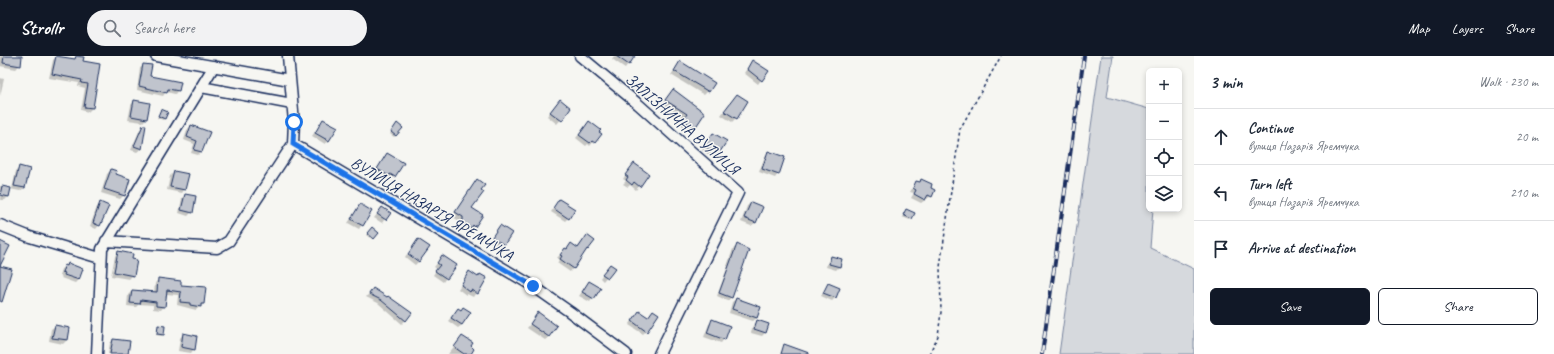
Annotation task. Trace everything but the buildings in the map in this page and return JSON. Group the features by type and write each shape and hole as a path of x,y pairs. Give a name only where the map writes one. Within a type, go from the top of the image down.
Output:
{"street":[{"path":"156,56 290,80"},
{"path":"106,241 217,248 229,241 293,144 294,122 288,56"},
{"name":"ЗАЛІЗНИЧНА ВУЛИЦЯ","path":"580,56 638,104 738,193 659,354"},
{"path":"97,354 100,258 106,241 214,66"},
{"path":"201,87 292,104"},
{"name":"ВУЛИЦЯ НАЗАРІЯ ЯРЕМЧУКА","path":"293,144 533,286 626,354"},
{"path":"0,225 30,237 100,258"}],"path":[{"path":"929,354 938,336 941,312 940,267 960,129 1001,56"}],"shaded area":[{"path":"1101,56 1113,56 1107,97 1146,108 1146,212 1153,212 1150,248 1194,269 1194,354 1059,354"}],"railway":[{"path":"1042,354 1084,56"}],"route":[{"path":"294,122 293,144 533,286"}]}
